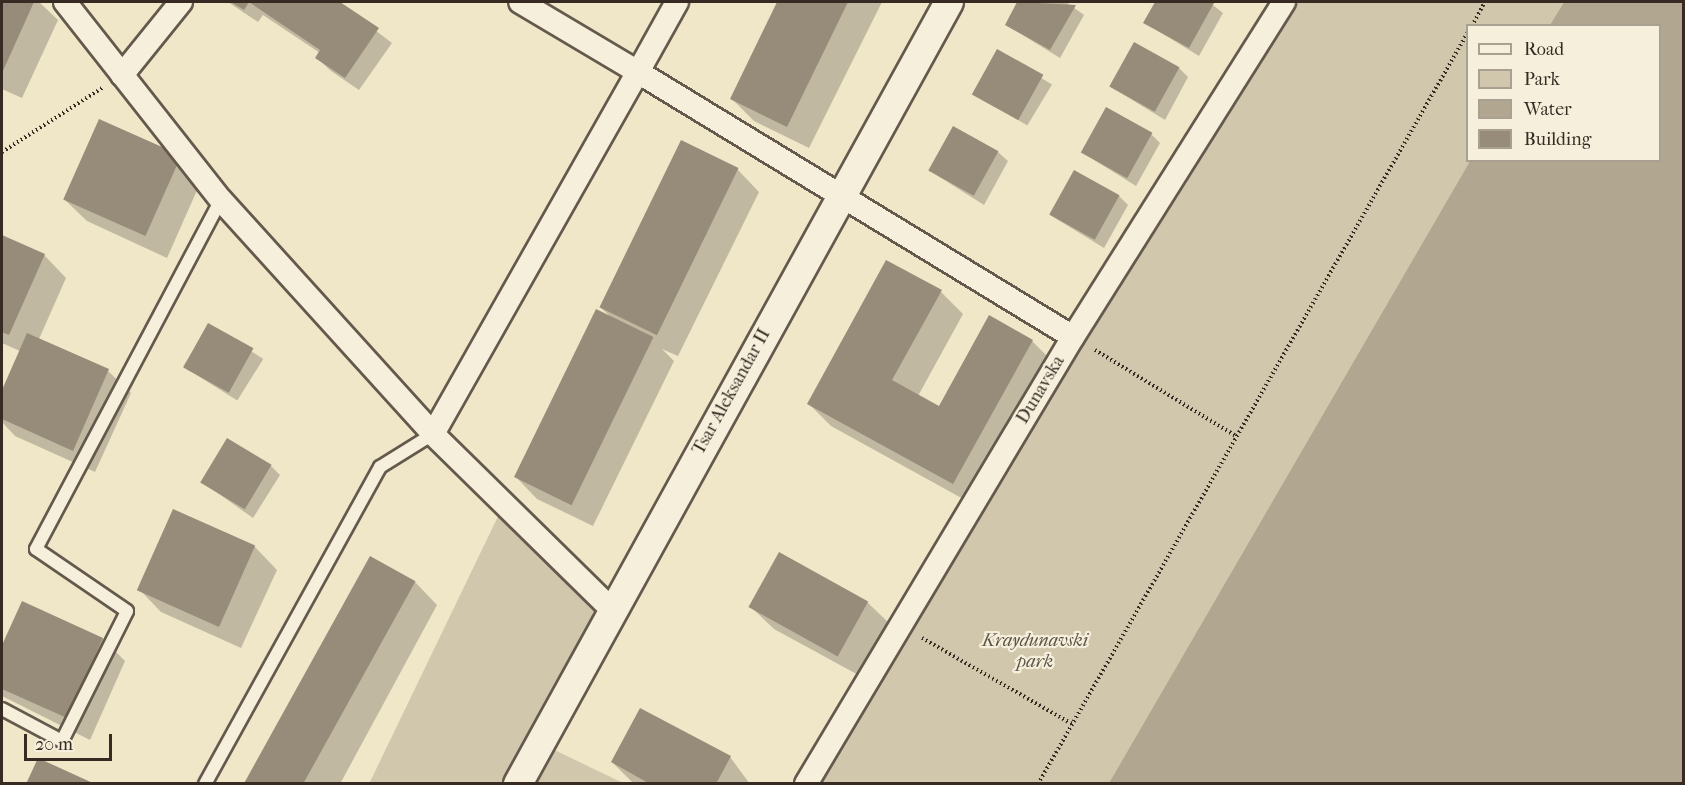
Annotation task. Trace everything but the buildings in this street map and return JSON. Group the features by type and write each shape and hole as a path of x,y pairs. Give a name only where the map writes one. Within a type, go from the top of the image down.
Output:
{"street":[{"path":"65,2 221,200 433,434 611,609"},
{"path":"122,75 181,2"},
{"path":"520,2 1073,337"},
{"path":"433,434 676,2"},
{"name":"Tsar Aleksandar II","path":"518,783 611,609 949,2"},
{"name":"Dunavska","path":"806,783 1275,5"}],"lane":[{"path":"2,709 62,741 127,611 36,549 221,200"},
{"path":"205,783 380,467 433,434"}],"path":[{"path":"1473,24 1485,2"},
{"path":"1038,783 1466,34"},
{"path":"2,152 122,75"},
{"path":"1073,337 1236,436"},
{"path":"900,626 1072,724"}],"green space":[{"name":"Kraydunavski park","path":"1284,2 1564,2 1551,24 1466,24 1466,162 1469,162 1109,783 806,784"},
{"path":"504,504 611,609 540,743 623,783 369,784"}],"water":[{"path":"1564,2 1683,2 1683,783 1109,783 1469,162 1661,162 1661,24 1551,24"}]}
